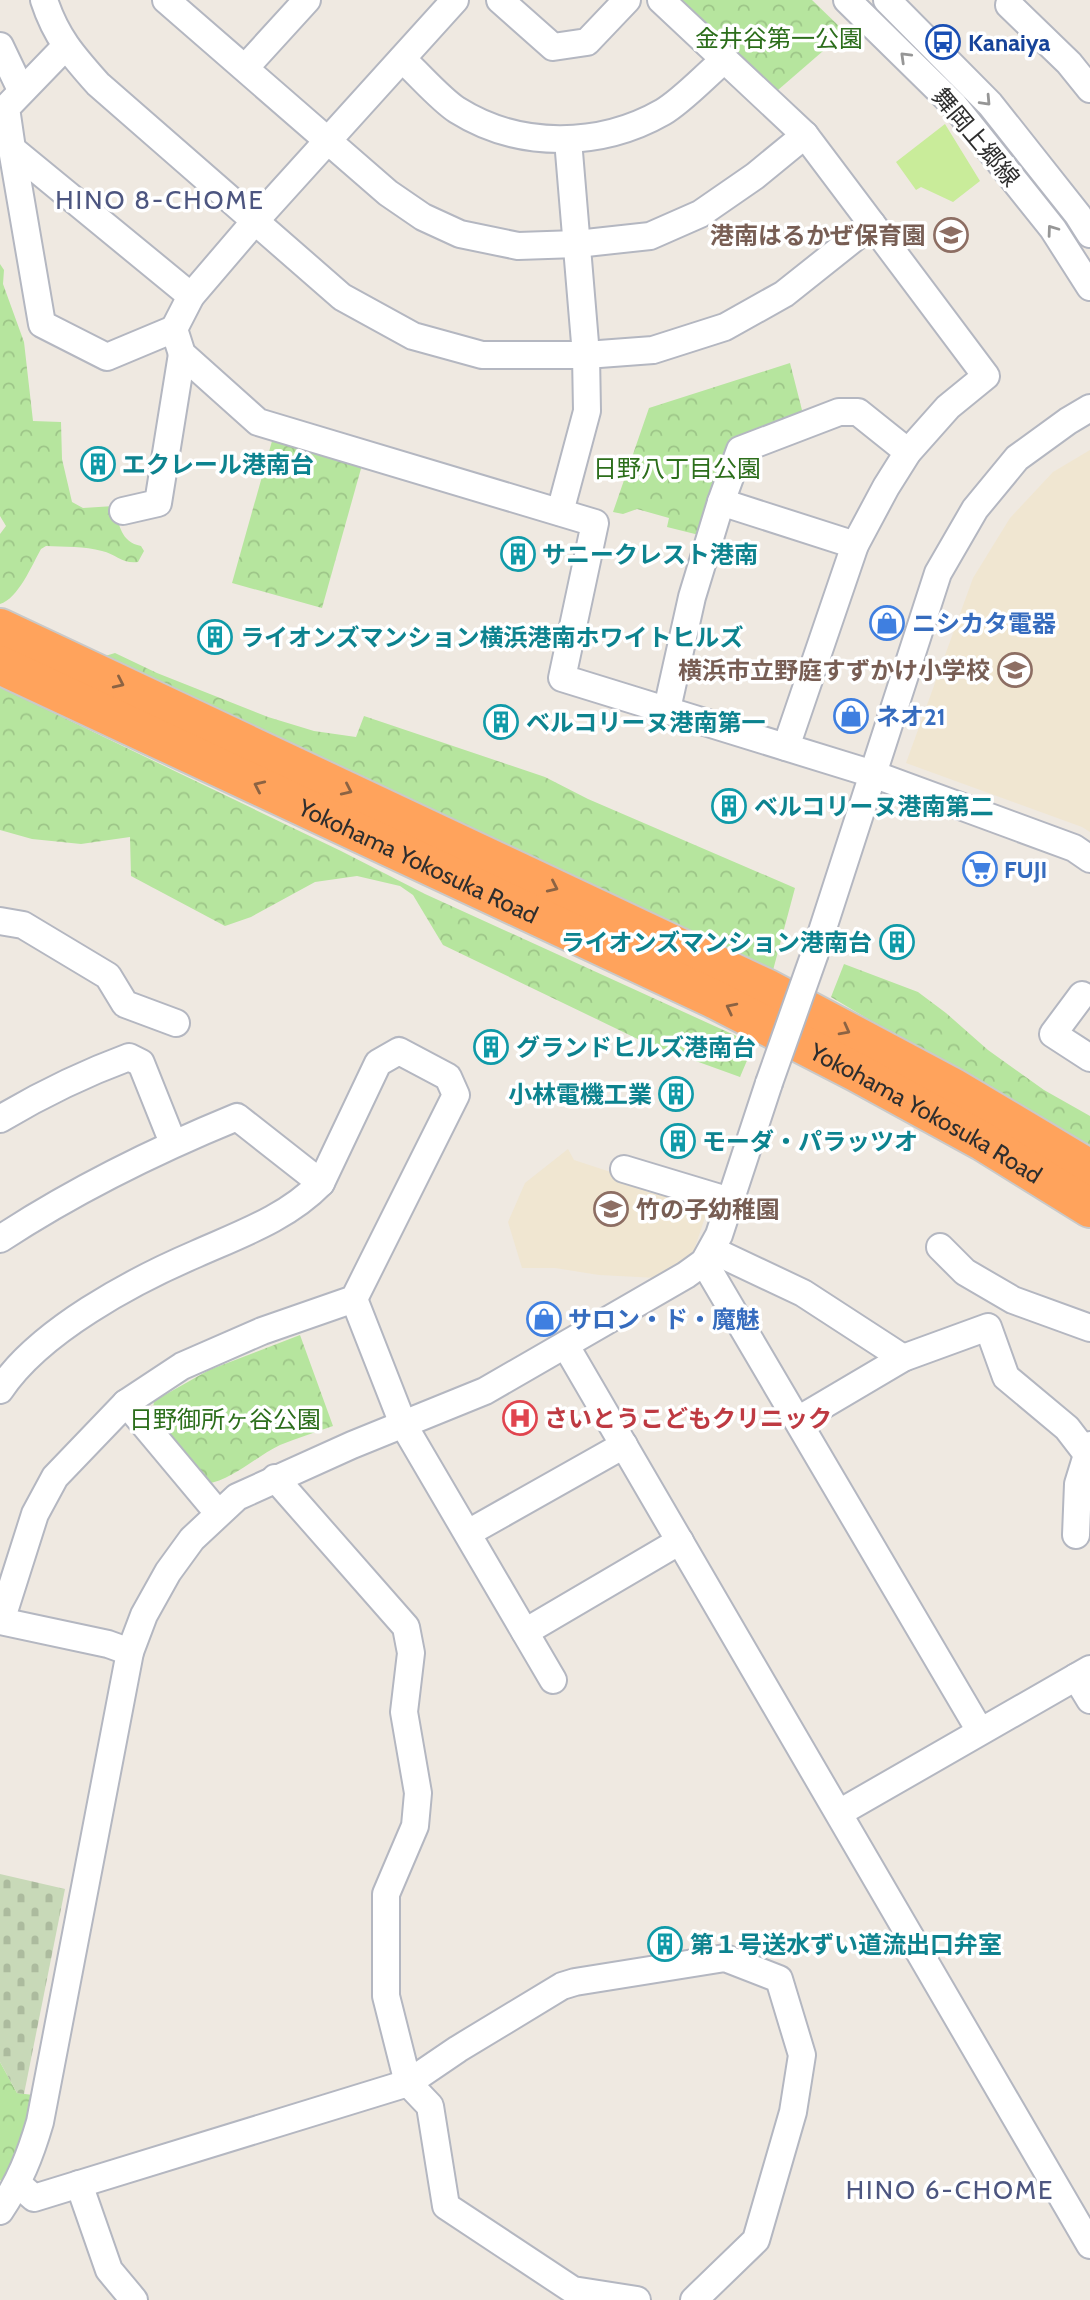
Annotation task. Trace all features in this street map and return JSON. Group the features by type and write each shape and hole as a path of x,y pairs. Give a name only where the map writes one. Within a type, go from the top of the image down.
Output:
{"highway":[{"name":"Yokohama Yokosuka Road","path":"0,628 29,666 714,999 982,1141 1090,1208"},
{"name":"Yokohama Yokosuka Road","path":"29,666 768,989 954,1088 1090,1169"}],"street":[{"path":"44,0 65,47 98,84 342,297 412,336 482,355 586,355 653,350 725,327 784,294 872,224"},
{"path":"166,0 388,193 422,217 460,234 518,246 578,244 650,236 700,214 755,176 805,135"},
{"path":"245,68 307,0"},
{"path":"65,47 6,107 42,324 107,357 174,329 191,296 455,0"},
{"path":"500,0 553,47 587,41 627,0"},
{"path":"661,0 805,135 986,376 948,407 908,452 855,545 786,747"},
{"name":"舞岡上郷線","path":"847,0 954,105 1052,229 1090,286"},
{"name":"舞岡上郷線","path":"887,0 990,104 1090,234"},
{"path":"1010,2 1069,63 1090,89"},
{"path":"0,46 21,90"},
{"path":"402,59 456,109 509,135 568,140 617,133 664,111 724,60"},
{"path":"560,512 587,411 586,355 568,140"},
{"path":"12,149 191,296"},
{"path":"123,511 158,503 182,354 174,329"},
{"path":"182,354 258,422 595,523 562,678 873,774 1074,848 1090,859"},
{"path":"0,2211 18,2184 32,2150 45,2097 130,1652 144,1615 167,1572 192,1539 237,1497 275,1478 485,1391 686,1275 708,1256 730,1201 815,953 938,573 975,509 1017,458 1090,408"},
{"path":"667,709 692,597 740,450 839,411 858,412 908,452"},
{"path":"721,502 855,545"},
{"path":"0,921 23,925 108,976 125,1004 176,1023"},
{"path":"1087,992 1053,1034 1090,1058"},
{"path":"0,1390 9,1375 66,1325 150,1273 272,1220 309,1195 321,1182 378,1063 398,1051 448,1077 456,1095 354,1299 262,1331 182,1366 126,1403 55,1477 35,1514 0,1621 108,1644 130,1652"},
{"path":"0,1119 86,1073 128,1057 141,1063 173,1143"},
{"path":"0,1240 51,1206 173,1143 237,1117 321,1182"},
{"path":"624,1169 730,1201"},
{"path":"940,1247 965,1272 1013,1300 1090,1328"},
{"path":"708,1256 803,1293 904,1358"},
{"path":"708,1256 799,1420 980,1731"},
{"path":"354,1299 403,1424 553,1680"},
{"path":"799,1420 904,1358 988,1327 1006,1377 1067,1429 1087,1461 1078,1484 1076,1535"},
{"path":"566,1346 1090,2245"},
{"path":"126,1403 218,1513"},
{"path":"468,1533 624,1445"},
{"path":"275,1478 406,1627 411,1653 404,1712 418,1793 415,1826 386,1894 386,1996 408,2083 430,2106 441,2211 573,2290 637,2300"},
{"path":"525,1632 680,1541"},
{"path":"839,1813 1083,1673 1090,1700"},
{"path":"18,2184 34,2198 408,2083 457,2049 562,1986 725,1958 779,1979 802,2055 793,2112 756,2239 694,2300"},
{"path":"79,2184 109,2270 134,2300"}],"shaded area":[{"name":"横浜市立野庭すずかけ小学校","path":"1090,450 1090,832 906,763 973,578 1010,518 1053,472"},
{"name":"竹の子幼稚園","path":"568,1149 574,1160 620,1175 712,1197 692,1256 658,1278 599,1275 555,1268 522,1268 508,1222 525,1183"}],"green space":[{"name":"金井谷第一公園","path":"682,0 812,0 845,32 778,90"},
{"path":"945,124 980,181 953,202 921,187 916,190 896,162"},
{"path":"0,264 4,270 3,284 24,342 33,421 61,422 62,459 72,502 83,508 114,506 125,536 144,551 138,562 132,562 95,549 46,546 41,549 19,589 0,604 0,534 6,526 0,516"},
{"name":"日野八丁目公園","path":"790,363 804,418 742,438 703,536 667,527 669,518 637,509 623,514 613,512 649,408"},
{"path":"272,441 362,465 322,608 232,583"},
{"path":"115,653 157,673 268,717 314,731 356,737 364,716 545,777 588,799 795,888 768,989 92,660"},
{"path":"0,687 425,894 754,1044 740,1077 646,1043 443,945 413,895 400,886 357,876 315,882 251,917 225,926 131,876 130,837 81,844 32,839 0,830"},
{"path":"844,964 918,992 988,1050 1044,1090 1090,1116 1090,1151 831,997"},
{"name":"日野御所ヶ谷公園","path":"300,1335 333,1426 280,1445 235,1473 206,1484 152,1417 154,1401 209,1370"},
{"path":"0,1874 65,1889 24,2094 17,2093 0,2062"},
{"path":"0,2062 17,2093 33,2095 28,2121 4,2183 0,2180"}],"place":[{"name":"Kanaiya","path":"943,42"},
{"name":"港南はるかぜ保育園","path":"951,235"},
{"name":"エクレール港南台","path":"98,464"},
{"name":"サニークレスト港南","path":"518,554"},
{"name":"ニシカタ電器","path":"887,623"},
{"name":"ライオンズマンション横浜港南ホワイトヒルズ","path":"215,637"},
{"name":"横浜市立野庭すずかけ小学校","path":"1015,670"},
{"name":"ネオ21","path":"851,716"},
{"name":"ベルコリーヌ港南第一","path":"501,722"},
{"name":"ベルコリーヌ港南第二","path":"729,806"},
{"name":"FUJI","path":"980,869"},
{"name":"ライオンズマンション港南台","path":"897,942"},
{"name":"グランドヒルズ港南台","path":"491,1047"},
{"name":"小林電機工業","path":"676,1094"},
{"name":"モーダ・パラッツオ","path":"678,1141"},
{"name":"竹の子幼稚園","path":"611,1209"},
{"name":"サロン・ド・魔魅","path":"544,1319"},
{"name":"さいとうこどもクリニック","path":"520,1418"},
{"name":"第１号送水ずい道流出口弁室","path":"665,1944"}],"district":[{"name":"HINO 8-CHOME","path":"160,200"},
{"name":"HINO 6-CHOME","path":"950,2190"}]}
